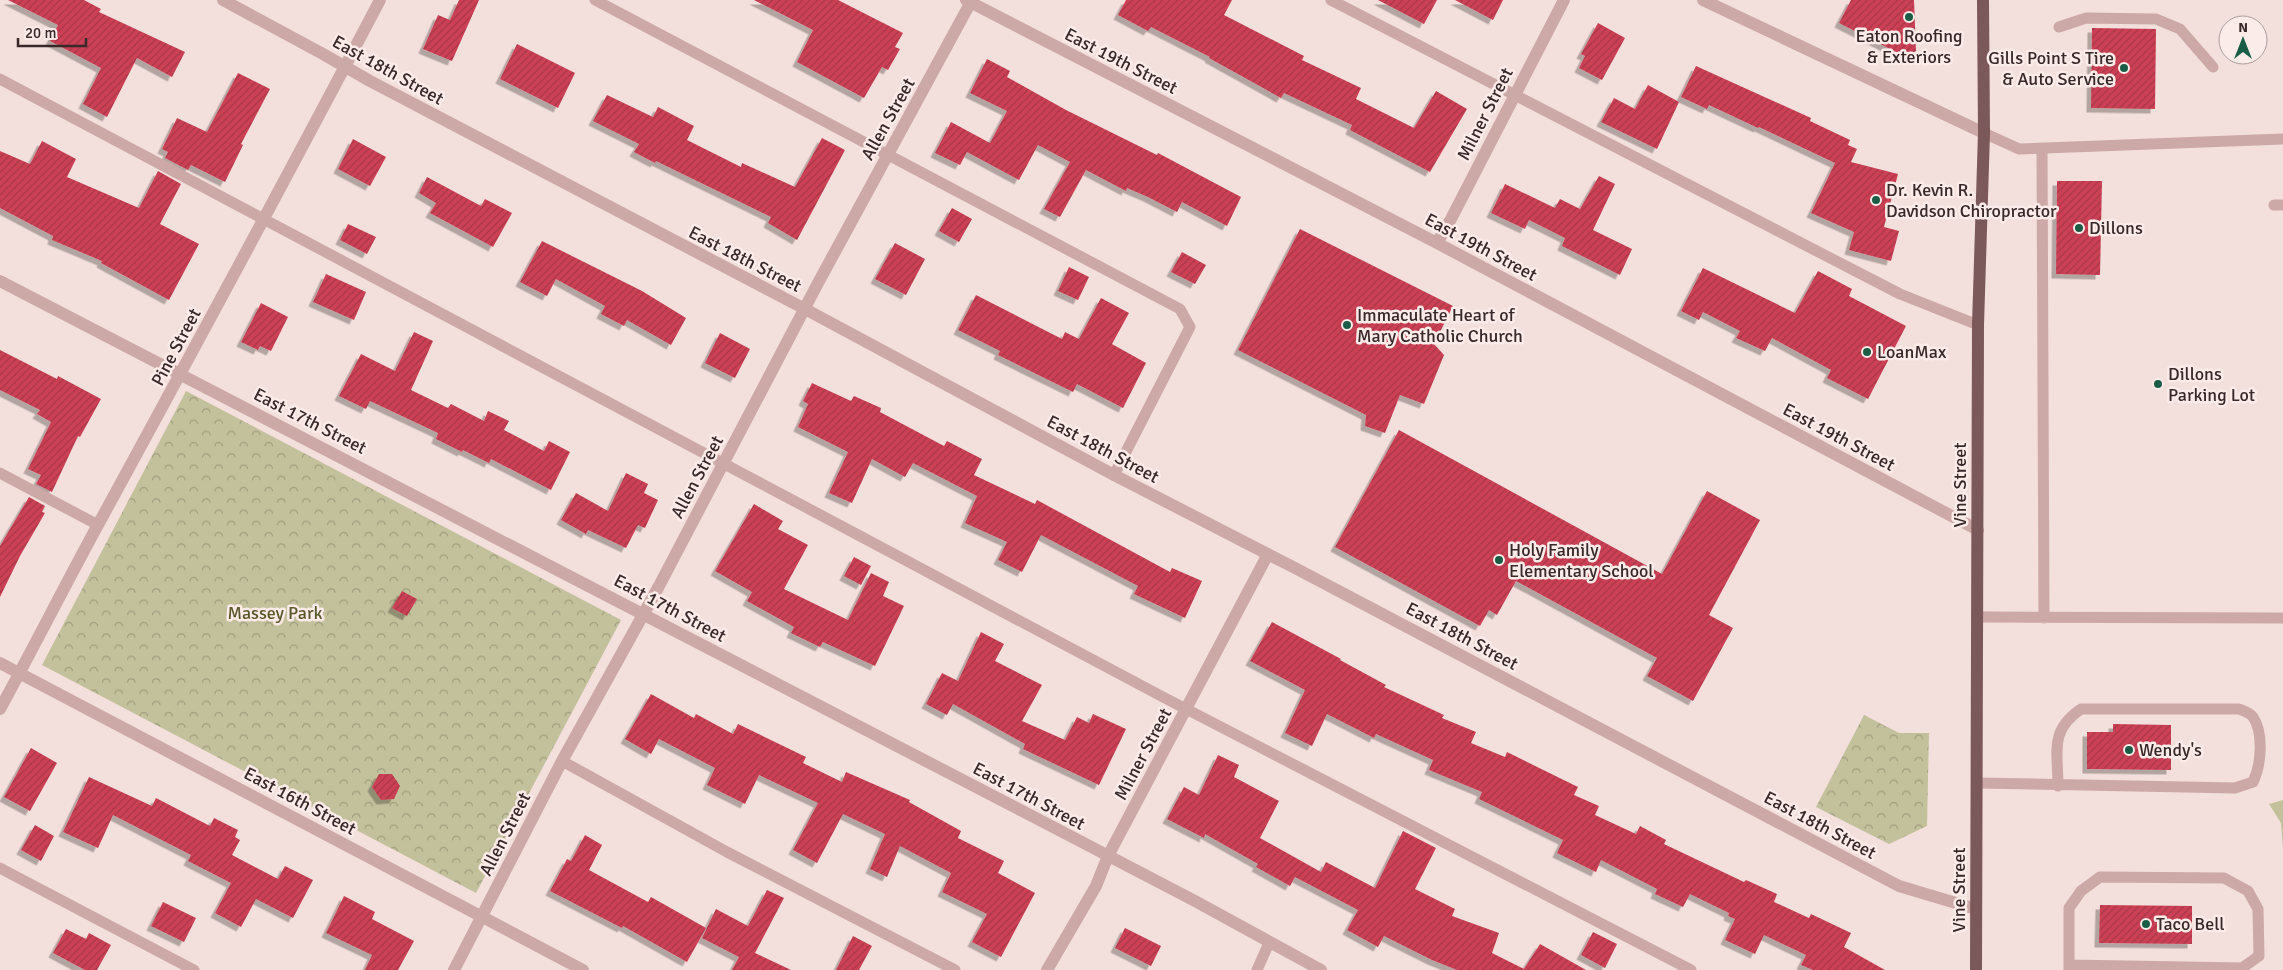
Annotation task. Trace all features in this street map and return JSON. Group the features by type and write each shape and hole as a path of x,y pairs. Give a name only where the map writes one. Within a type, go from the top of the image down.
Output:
{"main road":[{"name":"Vine Street","path":"1976,970 1978,325 1984,132 1984,0"}],"street":[{"name":"East 18th Street","path":"223,0 344,67 805,309 1114,476 1268,554 1899,886 1976,909"},
{"name":"Pine Street","path":"0,709 21,674 98,525 181,374 380,0"},
{"name":"Milner Street","path":"1437,243 1564,0"},
{"path":"1702,0 1984,132"},
{"name":"Allen Street","path":"454,970 562,761 725,463 969,1"},
{"name":"East 19th Street","path":"969,1 1437,243 1978,530"},
{"name":"East 17th Street","path":"0,281 1195,901 1321,970"},
{"name":"Milner Street","path":"1047,970 1096,886 1108,856 1268,554"},
{"name":"East 16th Street","path":"0,663 583,970"}],"lane":[{"path":"595,0 1180,309 1190,327 1114,476"},
{"path":"1331,0 1900,294 1978,325"},
{"path":"2059,27 2086,18 2156,19 2180,29 2213,67"},
{"path":"0,80 1186,709 1692,970"},
{"path":"1984,132 2019,149 2283,139"},
{"path":"2042,148 2044,618"},
{"path":"0,473 98,525"},
{"path":"1978,617 2283,618"},
{"path":"1977,783 2058,786 2235,788 2252,782 2259,771 2260,733 2252,716 2239,709 2082,709 2068,718 2058,733 2058,786"},
{"path":"562,761 727,852 955,970"},
{"path":"0,868 194,970"},
{"path":"2253,970 2259,956 2258,909 2248,891 2224,878 2100,877 2081,891 2069,908 2069,968 2242,968 2259,956"},
{"path":"1257,970 1269,943"}],"green space":[{"name":"Massey Park","path":"186,391 621,620 476,893 42,665"},
{"path":"1864,715 1899,733 1929,733 1927,826 1889,844 1816,807"},
{"path":"2283,800 2283,850 2281,823 2269,804"}],"building":[{"path":"8,0 84,0 101,9 99,12 185,52 172,77 137,58 107,117 83,104 101,68 50,41 58,25"},
{"path":"459,0 479,0 452,61 423,49 438,15 450,20"},
{"path":"754,0 838,0 903,33 895,47 900,49 888,70 882,67 864,98 797,62 813,30"},
{"path":"1126,0 1232,0 1224,15 1304,56 1302,60 1361,88 1356,99 1414,128 1436,91 1467,109 1430,172 1350,130 1352,125 1284,93 1281,98 1210,57 1151,27 1148,31 1118,15"},
{"path":"1378,0 1437,0 1424,24"},
{"path":"1455,0 1503,0 1493,20"},
{"path":"1851,0 1914,0 1916,51 1906,57 1839,23"},
{"path":"1598,23 1625,38 1602,80 1579,68 1585,56 1581,54"},
{"name":"Gills Point S Tire & Auto Service","path":"2092,28 2156,29 2155,109 2091,108"},
{"path":"517,44 575,73 558,108 500,79"},
{"path":"987,59 1010,71 1007,77 1066,110 1157,155 1158,153 1241,197 1227,226 1182,202 1177,212 1127,188 1126,191 1086,170 1060,217 1044,209 1070,162 1038,145 1019,180 967,152 960,165 935,153 951,122 990,143 1007,111 970,93"},
{"path":"1696,66 1811,118 1810,121 1850,140 1848,145 1857,149 1851,162 1898,174 1884,227 1899,231 1891,261 1849,250 1854,232 1811,213 1835,163 1709,105 1707,109 1681,97"},
{"path":"238,73 270,89 241,144 243,145 225,182 191,165 188,170 165,158 168,152 162,149 177,118 207,132"},
{"path":"1648,85 1679,102 1657,149 1601,122 1614,98 1635,109"},
{"path":"607,95 653,117 658,107 694,126 687,140 741,167 742,163 795,187 822,138 845,150 797,240 768,223 771,217 634,152 639,144 593,121"},
{"path":"353,139 386,157 370,186 338,169"},
{"path":"42,141 76,159 67,177 139,208 158,171 181,184 160,224 199,244 169,300 101,263 102,261 52,240 53,236 0,208 0,151 30,164"},
{"path":"1599,176 1615,184 1593,230 1632,249 1620,275 1562,246 1565,238 1529,220 1525,229 1491,213 1505,184 1555,208 1560,199 1580,209"},
{"path":"427,177 481,206 485,199 512,213 493,247 430,213 436,203 419,193"},
{"name":"Dillons","path":"2057,181 2102,181 2100,275 2056,274"},
{"path":"952,208 972,219 959,242 939,231"},
{"path":"348,224 376,237 367,254 340,240"},
{"name":"Immaculate Heart of Mary Catholic Church","path":"1300,229 1453,306 1434,344 1444,355 1424,404 1400,395 1385,433 1365,426 1366,415 1238,350"},
{"path":"542,241 642,291 686,318 671,345 627,320 624,326 601,314 605,306 556,279 547,296 520,282"},
{"path":"895,243 925,259 906,295 875,279"},
{"path":"1182,252 1206,265 1195,284 1171,272"},
{"path":"1069,267 1089,277 1078,300 1058,291"},
{"path":"1703,268 1795,313 1818,271 1852,289 1849,296 1906,326 1868,399 1827,378 1831,370 1772,338 1765,351 1736,338 1740,331 1703,312 1699,320 1681,311"},
{"path":"326,274 366,292 354,320 313,302"},
{"path":"976,295 1062,339 1065,332 1079,339 1101,298 1129,313 1112,344 1146,363 1123,408 1077,384 1073,392 998,355 1000,351 958,330"},
{"path":"261,303 288,317 271,351 260,346 258,350 241,342"},
{"path":"414,332 433,341 411,390 448,408 451,404 484,421 488,411 509,421 504,430 544,451 549,441 570,452 551,490 491,459 489,463 463,450 462,452 436,439 438,433 370,401 366,409 339,396 361,354 395,371"},
{"path":"720,333 750,349 735,378 705,363"},
{"path":"0,350 57,379 58,376 101,399 80,437 78,436 52,492 36,484 41,475 28,469 51,422 37,414 40,410 0,390"},
{"path":"812,383 851,401 854,396 881,408 880,412 944,446 947,441 982,459 974,475 1035,504 1037,500 1170,572 1172,568 1202,581 1185,618 1134,594 1138,586 1041,535 1022,572 998,560 1007,542 965,523 977,496 913,463 905,477 872,459 852,503 829,493 848,452 798,427 808,404 803,401"},
{"name":"Holy Family Elementary School","path":"1399,430 1662,574 1707,491 1760,520 1709,615 1733,628 1693,701 1647,676 1657,658 1516,581 1497,615 1489,610 1480,626 1335,547"},
{"path":"626,473 648,484 644,493 658,500 645,528 638,525 626,548 588,530 586,534 561,520 576,493 608,511"},
{"path":"29,497 45,506 42,512 45,513 20,556 0,597 0,546"},
{"path":"754,504 783,521 778,529 808,545 784,589 848,620 871,573 889,582 883,596 904,606 875,666 823,642 820,647 791,633 794,627 747,601 752,592 715,571"},
{"path":"854,557 871,566 861,585 844,576"},
{"path":"402,591 417,599 407,616 392,608"},
{"path":"1272,622 1386,685 1384,687 1444,715 1442,718 1476,732 1471,743 1505,757 1507,752 1578,787 1574,795 1599,806 1595,815 1636,834 1640,826 1666,840 1664,844 1744,882 1746,880 1777,894 1774,902 1809,918 1811,914 1851,933 1844,947 1885,970 1813,970 1801,965 1806,955 1764,935 1755,954 1725,940 1735,919 1728,916 1729,913 1690,894 1683,907 1655,894 1657,889 1601,860 1596,872 1557,853 1563,840 1479,799 1482,792 1429,770 1433,760 1376,734 1374,738 1327,714 1312,746 1285,733 1305,690 1250,661"},
{"path":"981,632 1004,644 995,661 1042,685 1022,721 1065,740 1077,717 1089,723 1093,714 1126,729 1099,785 1023,749 1025,744 953,704 947,715 926,704 942,673 958,681"},
{"path":"651,694 694,718 696,714 733,734 738,724 806,757 803,763 842,782 846,772 910,800 909,802 961,831 958,838 1004,861 998,873 1035,893 1001,957 972,942 987,914 942,892 951,873 900,846 887,877 870,869 885,834 843,814 817,863 793,850 818,803 759,775 745,804 707,785 715,768 659,739 651,754 625,739"},
{"name":"Wendy's","path":"2113,724 2171,725 2171,770 2087,769 2087,732 2113,732"},
{"path":"31,748 57,763 30,811 4,797"},
{"path":"1218,755 1239,765 1234,777 1279,801 1260,838 1321,872 1326,862 1375,888 1403,831 1436,848 1415,889 1455,909 1452,916 1499,933 1492,953 1524,969 1540,944 1586,970 1457,970 1384,936 1378,947 1347,930 1358,910 1295,877 1290,886 1256,867 1258,864 1205,834 1204,838 1167,819 1184,787 1199,795"},
{"path":"379,774 392,774 400,786 394,799 381,800 372,787"},
{"path":"89,777 152,806 156,798 210,826 214,818 238,830 235,837 240,840 232,855 278,879 285,866 313,880 293,918 256,899 241,927 215,913 231,883 188,861 191,855 113,815 98,848 63,832"},
{"path":"35,825 54,836 41,861 21,850"},
{"path":"585,835 602,845 589,870 648,902 651,897 706,928 687,962 623,926 622,928 550,891 567,859 571,861"},
{"path":"767,890 784,898 755,953 791,970 732,970 739,957 702,938 716,909 748,926"},
{"path":"344,896 375,912 372,919 414,941 398,970 365,970 372,955 326,933"},
{"path":"163,902 196,918 184,942 151,926"},
{"name":"Taco Bell","path":"2100,905 2192,906 2192,944 2099,943"},
{"path":"1125,928 1161,946 1151,966 1115,948"},
{"path":"66,929 86,939 89,933 111,945 97,970 85,970 53,953"},
{"path":"1593,932 1617,944 1605,968 1581,955"},
{"path":"853,936 872,946 859,970 836,970"}],"place":[{"name":"Eaton Roofing & Exteriors","path":"1909,17"},
{"name":"Gills Point S Tire & Auto Service","path":"2124,68"},
{"name":"Dr. Kevin R. Davidson Chiropractor","path":"1876,200"},
{"name":"Dillons","path":"2079,228"},
{"name":"Immaculate Heart of Mary Catholic Church","path":"1347,325"},
{"name":"LoanMax","path":"1867,352"},
{"name":"Dillons Parking Lot","path":"2158,384"},
{"name":"Holy Family Elementary School","path":"1499,560"},
{"name":"Wendy's","path":"2129,750"},
{"name":"Taco Bell","path":"2146,924"}]}
